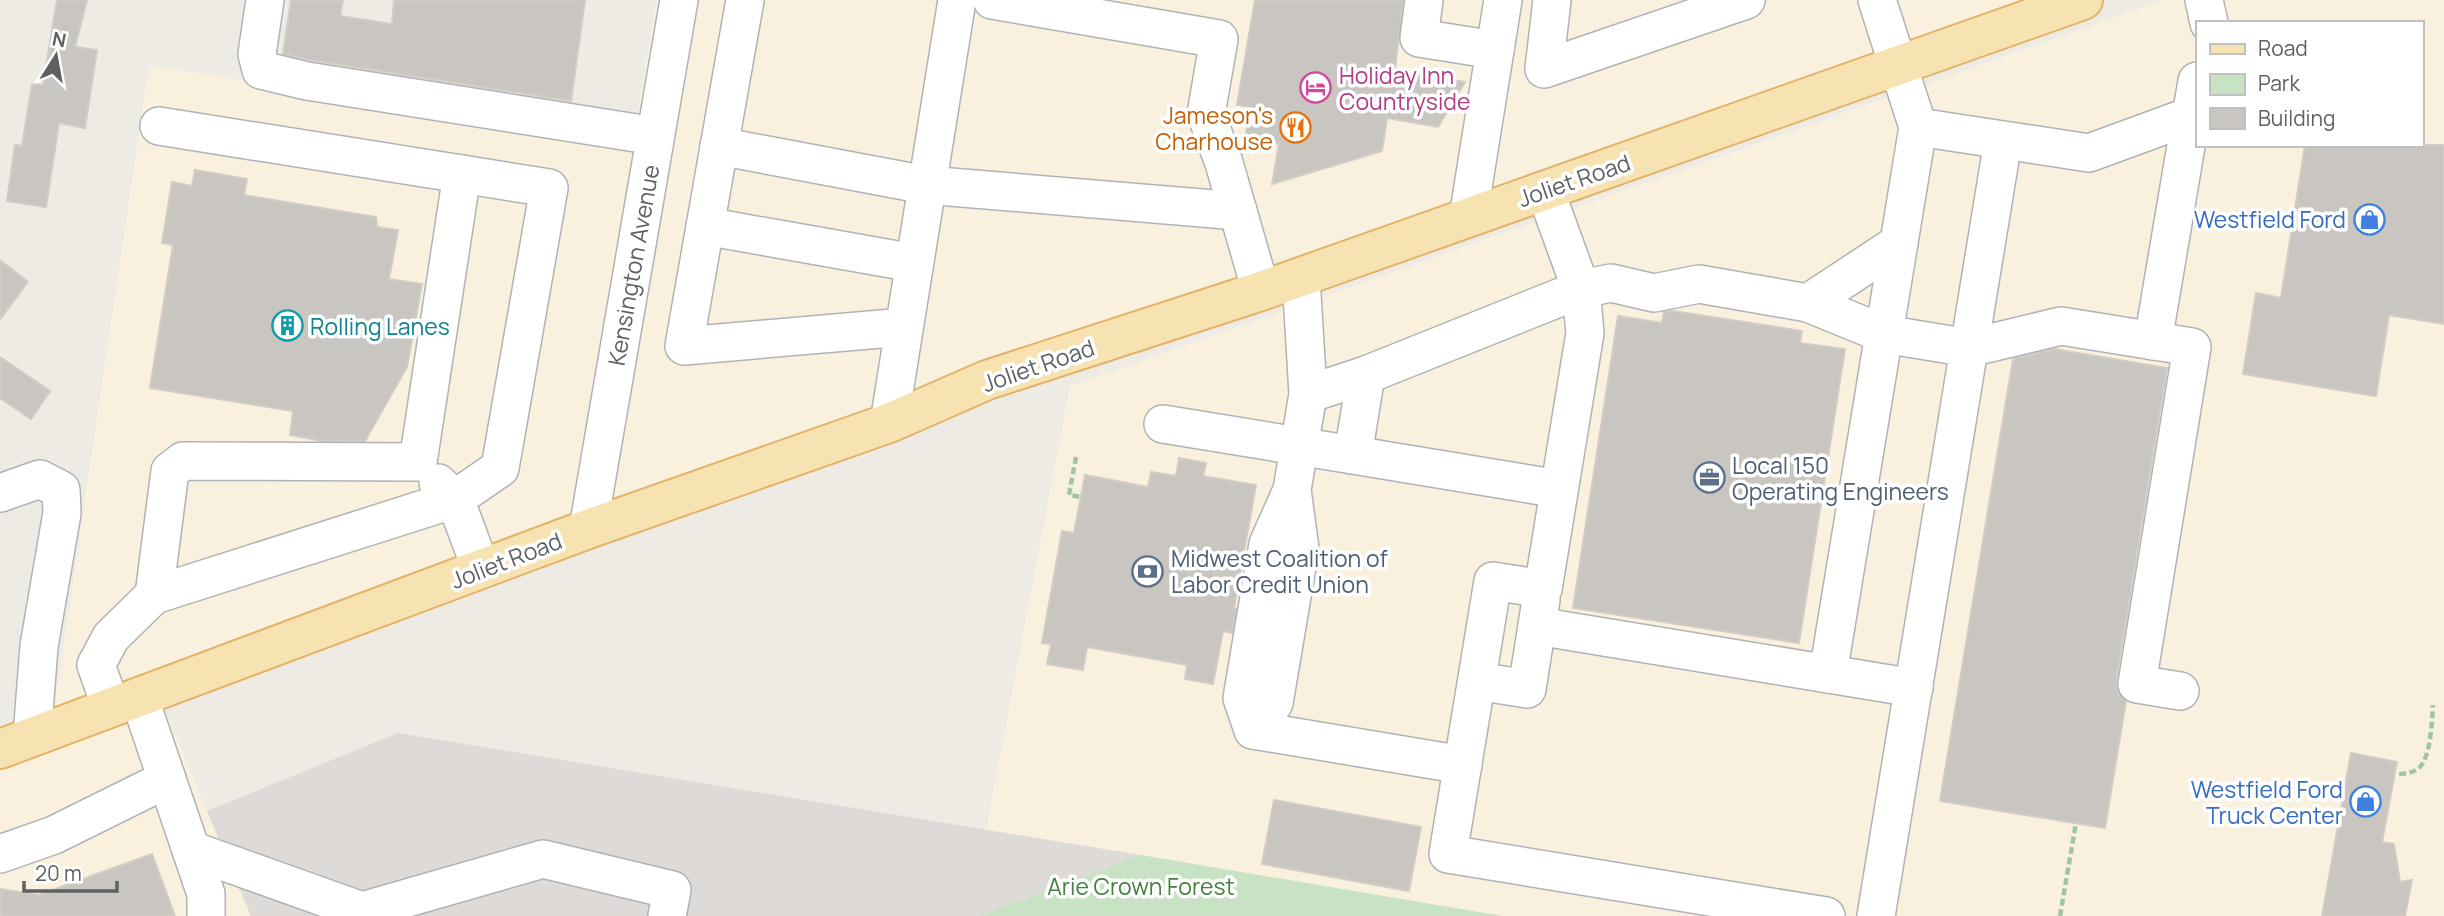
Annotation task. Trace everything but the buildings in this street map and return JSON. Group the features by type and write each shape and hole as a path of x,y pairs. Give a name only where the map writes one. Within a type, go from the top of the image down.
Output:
{"main road":[{"name":"Joliet Road","path":"16,743 588,529 889,423 987,380 1261,291 2083,0"}],"street":[{"path":"265,0 257,54 261,70 334,85 656,136"},
{"name":"Kensington Avenue","path":"588,529 679,0"},
{"path":"745,0 684,346 904,327"},
{"path":"889,423 957,0"},
{"path":"992,0 1219,39 1206,114 1224,163 1261,291"},
{"path":"1424,0 1419,38 1495,50"},
{"path":"1468,218 1503,0"},
{"path":"1552,0 1544,69 1746,0"},
{"path":"1828,674 1918,127 1877,0"},
{"path":"2204,0 2209,21"},
{"path":"1918,127 2089,153 2194,98"},
{"path":"2154,341 2194,98"},
{"path":"159,126 549,188 500,468 454,499 154,595 111,637 96,665 125,702 167,779 206,894 206,916"},
{"path":"1877,916 2003,141"},
{"path":"719,146 926,185 1238,211"},
{"path":"418,462 462,174"},
{"path":"1477,681 1527,690 1585,333 1581,289 1545,190"},
{"path":"705,226 914,263"},
{"path":"1808,303 1899,243"},
{"path":"1301,277 1308,394 1292,490 1300,549 1274,704 1252,730 1463,765"},
{"path":"1308,394 1366,374 1581,289 1611,283 1654,293 1699,284 1808,303 1884,334 1969,348 2061,326 2192,347 2137,684 2180,691"},
{"path":"1353,455 1366,374"},
{"path":"1163,424 1559,489"},
{"path":"154,595 170,471 183,461 418,462 454,499 481,569"},
{"path":"0,493 40,479 61,490 62,513 39,646 16,743"},
{"path":"1543,589 1493,581 1448,854 1826,916"},
{"path":"1537,626 1914,688"},
{"path":"0,854 54,835 167,779"},
{"path":"191,850 362,914 543,859 672,890 667,916"}],"path":[{"path":"1076,457 1069,495 1081,498"},
{"path":"2399,774 2412,772 2421,766 2426,755 2434,705"},
{"path":"2060,916 2076,823"}],"shaded area":[{"path":"657,0 2061,0 53,717 149,65 632,144"},
{"path":"2164,0 2444,0 2444,916 1503,916 986,830 1070,386"},
{"path":"161,701 251,916 0,916 0,761"},
{"path":"398,733 1140,855 978,916 251,916 207,811"}],"green space":[{"name":"Arie Crown Forest","path":"1141,855 1502,916 978,916"}],"place":[{"name":"Holiday Inn Countryside","path":"1316,88"},
{"name":"Jameson's Charhouse","path":"1296,128"},
{"name":"Westfield Ford","path":"2369,219"},
{"name":"Rolling Lanes","path":"287,326"},
{"name":"Local 150 Operating Engineers","path":"1709,478"},
{"name":"Midwest Coalition of Labor Credit Union","path":"1148,571"},
{"name":"Westfield Ford Truck Center","path":"2366,802"}]}
